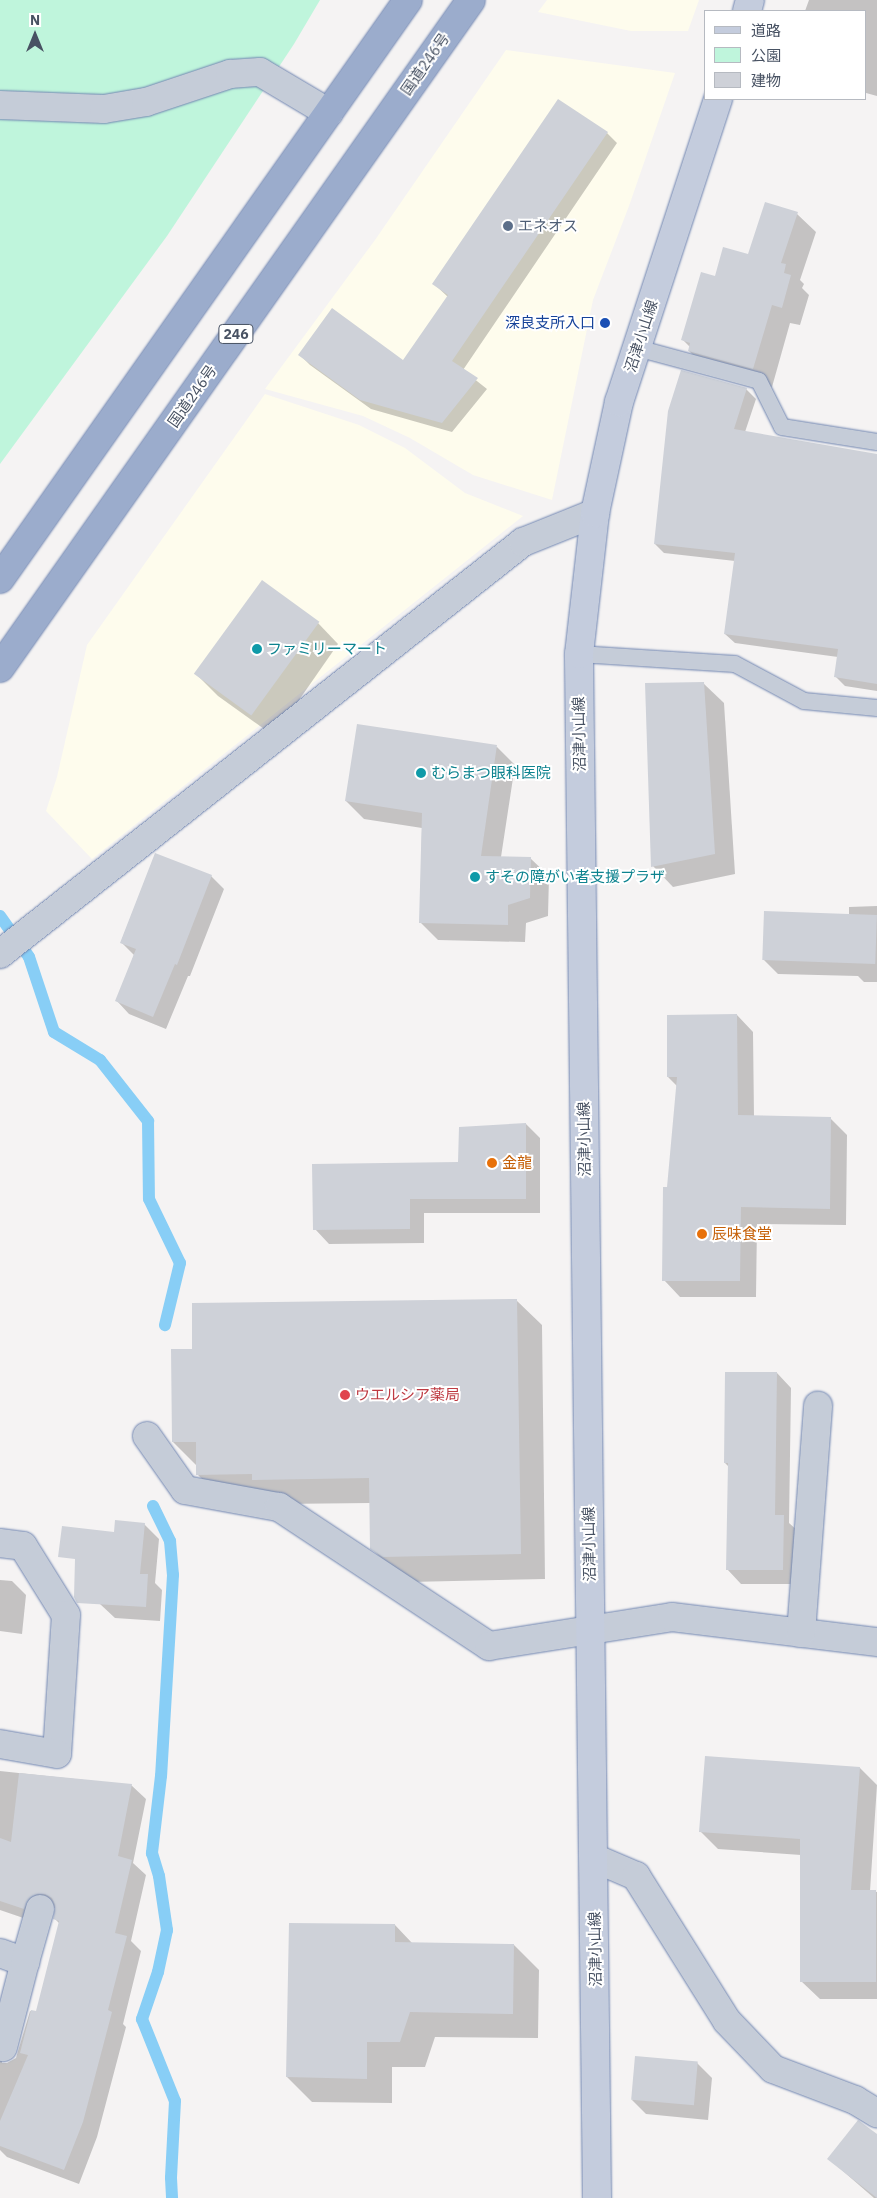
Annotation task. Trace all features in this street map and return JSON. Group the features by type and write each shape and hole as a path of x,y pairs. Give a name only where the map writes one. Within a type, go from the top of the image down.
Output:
{"highway":[{"path":"0,579 408,0"},
{"name":"国道246号","path":"0,668 471,0"}],"main road":[{"name":"沼津小山線","path":"597,2198 579,654 595,513 619,402 718,100"}],"street":[{"path":"0,105 104,109 146,102 230,74 260,72 329,113"},
{"path":"11,946 523,542 595,513"},
{"path":"801,1633 818,1406"},
{"path":"146,1436 185,1490 279,1507 490,1646 672,1617 877,1642"},
{"path":"0,1544 23,1546 66,1615 57,1754 0,1744"},
{"path":"594,1858 636,1876 727,2021 773,2070 855,2100 877,2113"},
{"path":"3,2047 13,1957 40,1909"}],"lane":[{"path":"637,348 758,381 782,427 877,442"},
{"path":"579,654 735,664 804,702 877,708"}],"shaded area":[{"path":"547,0 699,0 688,31 631,31 538,12"},
{"path":"506,50 675,73 629,206 593,300 552,500 473,475 410,438 363,416 265,389 375,240"},
{"path":"265,394 359,425 405,448 465,493 523,516 92,859 46,811 57,777 87,645"}],"green space":[{"path":"0,0 320,0 294,44 167,236 0,464"}],"building":[{"path":"558,99 608,132 452,361 478,378 442,423 360,400 298,355 332,308 403,360 448,295 432,284"},
{"path":"765,202 798,212 781,263 786,264 784,273 791,275 782,308 772,305 753,369 688,351 690,343 681,340 701,272 715,276 723,247 748,254"},
{"path":"681,370 747,388 734,429 877,454 877,684 834,677 838,649 724,634 735,553 654,544 668,411"},
{"name":"ファミリーマート","path":"262,580 319,622 251,716 194,674"},
{"path":"704,682 715,854 651,867 645,683"},
{"path":"357,724 497,745 481,856 531,857 530,898 508,905 508,925 419,923 422,813 345,801"},
{"path":"155,853 212,875 177,965 175,964 153,1017 115,1001 136,949 120,943"},
{"path":"764,911 877,915 875,964 762,960"},
{"path":"737,1014 738,1115 831,1117 830,1209 741,1207 740,1281 662,1281 663,1187 667,1187 677,1077 667,1077 667,1015"},
{"path":"526,1123 526,1199 410,1199 410,1229 313,1230 312,1164 458,1162 459,1127"},
{"name":"ウエルシア薬局","path":"517,1299 521,1554 383,1557 370,1549 369,1478 252,1480 252,1474 196,1475 196,1442 172,1442 171,1349 192,1349 192,1303"},
{"path":"725,1372 777,1372 775,1515 784,1515 783,1570 726,1570 728,1463 724,1463"},
{"path":"115,1520 145,1523 140,1574 148,1574 146,1607 77,1603 74,1597 75,1559 58,1557 62,1526 114,1532"},
{"path":"705,1756 860,1767 851,1890 876,1890 876,1982 800,1982 800,1839 699,1832"},
{"path":"19,1773 132,1784 118,1856 132,1860 115,1933 127,1936 108,2010 112,2012 83,2122 64,2170 0,2146 0,2121 28,2055 20,2053 31,2010 36,2011 59,1921 53,1919 55,1905 52,1898 45,1894 37,1894 30,1898 24,1909 0,1901 0,1838 11,1842"},
{"path":"289,1923 395,1924 395,1942 514,1944 513,2014 410,2012 400,2042 367,2042 367,2079 286,2077"},
{"path":"635,2056 698,2061 694,2105 631,2100"},
{"path":"858,2120 877,2134 877,2198 827,2159"}],"waterway":[{"path":"0,916 29,957 54,1032 100,1060 148,1121 149,1199 180,1263 165,1325"},
{"path":"153,1506 170,1541 173,1575 161,1776 152,1853 159,1876 167,1930 158,1972 142,2019 175,2101 171,2178 172,2198"}],"place":[{"name":"エネオス","path":"508,226"},
{"name":"深良支所入口","path":"605,323"},
{"name":"ファミリーマート","path":"257,649"},
{"name":"むらまつ眼科医院","path":"421,773"},
{"name":"すその障がい者支援プラザ","path":"475,877"},
{"name":"金龍","path":"492,1163"},
{"name":"辰味食堂","path":"702,1234"},
{"name":"ウエルシア薬局","path":"345,1395"}]}
